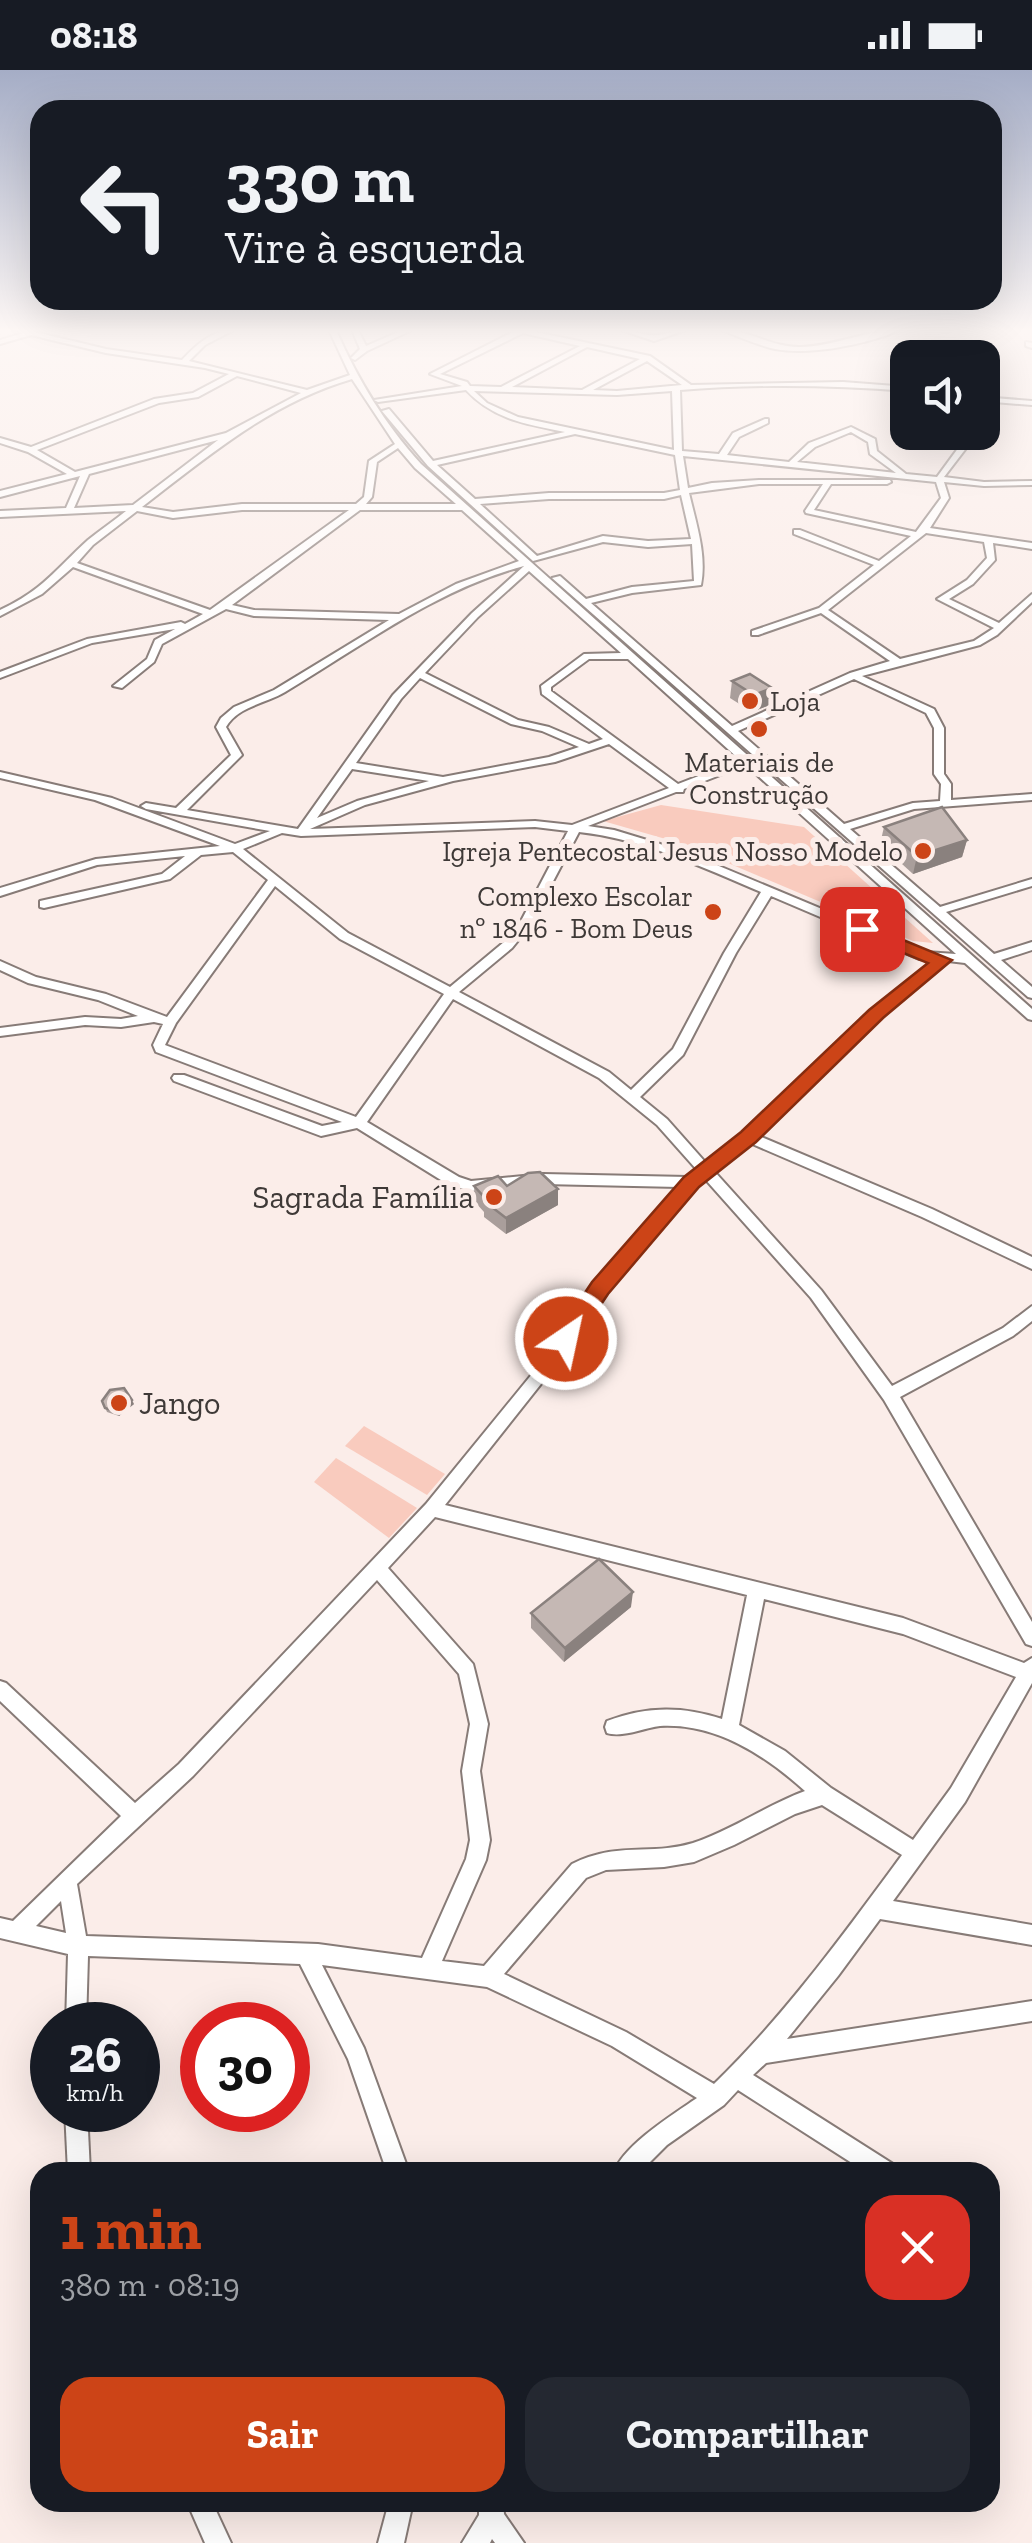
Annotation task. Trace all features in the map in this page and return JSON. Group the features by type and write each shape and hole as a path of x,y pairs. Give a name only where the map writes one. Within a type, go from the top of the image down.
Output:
{"street":[{"path":"17,445 74,474"},
{"path":"31,450 43,445"},
{"path":"0,494 189,445"},
{"path":"0,613 23,603 75,564 90,544 215,445"},
{"path":"118,686 151,660 158,642 224,606 368,497 373,460 396,445"},
{"path":"400,445 628,656 1032,1016"},
{"path":"416,445 467,504"},
{"path":"431,464 515,445"},
{"path":"639,445 679,454 940,481 1032,483"},
{"path":"586,602 632,590 697,584 700,564 679,445"},
{"path":"722,456 729,445"},
{"path":"792,463 812,445"},
{"path":"873,445 874,452 922,482"},
{"path":"940,481 962,450"},
{"path":"69,511 86,472"},
{"path":"0,514 134,508 173,515 242,507 351,510 549,496 632,498 760,482 940,481"},
{"path":"755,633 822,610 921,533 945,498 940,481"},
{"path":"827,484 809,511 921,533 1032,546"},
{"path":"797,532 880,564"},
{"path":"178,812 237,755 224,734 222,721 273,696 401,617 484,576 603,539 648,544 696,541"},
{"path":"988,540 992,558 985,569 942,599 1000,627"},
{"path":"530,562 586,602 1032,994"},
{"path":"302,830 419,674 530,562"},
{"path":"75,564 208,612"},
{"path":"731,730 853,676 897,661 977,643 1032,598"},
{"path":"224,606 254,612 401,617"},
{"path":"822,610 897,661"},
{"path":"0,675 90,640 185,624"},
{"path":"628,656 587,656 546,686 561,705 678,790"},
{"path":"419,674 514,722 546,729 585,746"},
{"path":"853,676 930,711 939,728 939,774 946,784 979,800"},
{"path":"302,830 361,803 444,780 550,760 610,740"},
{"path":"179,1078 322,1132 360,1123 451,993 508,945 525,924 576,827 748,761"},
{"path":"347,765 444,780"},
{"path":"0,775 279,831 536,824 576,827 647,842 769,889 923,956 968,959"},
{"path":"946,784 946,803"},
{"path":"845,827 899,809 1032,796"},
{"path":"100,798 234,848 344,936 604,1075 634,1096 816,1294 890,1396 1032,1638"},
{"path":"0,892 96,862 234,848 279,831"},
{"path":"44,904 166,877 200,850"},
{"path":"274,880 170,1022 159,1045 166,1052 360,1123 454,1181 471,1186 543,1179 691,1182"},
{"path":"938,911 1032,882"},
{"path":"634,1096 678,1052 769,889"},
{"path":"992,959 1032,946"},
{"path":"5,1931 68,1880 186,1770 432,1509 551,1361 600,1288 691,1182 749,1137 876,1014 943,960"},
{"path":"0,965 32,980 92,994 170,1022"},
{"path":"0,1032 84,1021 122,1023 154,1018"},
{"path":"749,1137 1032,1263"},
{"path":"890,1396 1008,1332 1032,1312"},
{"path":"432,1509 903,1626 1029,1669 958,1795 876,1908 761,2053 716,2096 659,2137 635,2162"},
{"path":"377,1568 455,1653 473,1684 476,1704 478,1724 470,1771 480,1840 476,1860 429,1966"},
{"path":"730,1730 757,1589"},
{"path":"0,1689 134,1815"},
{"path":"614,1727 642,1716 664,1714 730,1730 786,1760 824,1795 916,1853"},
{"path":"488,1977 579,1871 595,1861 692,1853 799,1800 824,1795"},
{"path":"68,1880 78,1946 77,2002"},
{"path":"876,1908 1032,1935"},
{"path":"5,1931 78,1946 306,1954 429,1966 488,1977 619,2039 716,2096"},
{"path":"306,1954 357,2055 396,2162"},
{"path":"761,2053 1032,2011"},
{"path":"737,2076 869,2162"},
{"path":"77,2132 79,2162"},
{"path":"203,2512 218,2543"},
{"path":"391,2543 399,2512"},
{"path":"476,2543 491,2512"},
{"path":"493,2512 512,2543"}],"shaded area":[{"path":"661,805 804,827 933,943 913,941 683,844 603,821"},
{"path":"364,1426 445,1474 427,1495 345,1446"},
{"path":"336,1458 417,1508 389,1538 314,1482"}],"building":[{"path":"750,674 772,688 754,695 732,681"},
{"path":"942,807 967,840 917,856 884,827"},
{"path":"540,1172 558,1189 506,1218 484,1201 474,1186 498,1176 507,1186 528,1173"},
{"name":"Jango","path":"124,1388 132,1400 118,1412 105,1408 102,1401 110,1390"},
{"path":"599,1559 633,1592 565,1648 531,1613"}],"place":[{"name":"Loja","path":"750,701"},
{"name":"Materiais de Construção","path":"759,729"},
{"name":"Igreja Pentecostal Jesus Nosso Modelo","path":"923,851"},
{"name":"Complexo Escolar nº 1846 - Bom Deus","path":"713,912"},
{"name":"Sagrada Família","path":"494,1197"},
{"name":"Jango","path":"119,1403"}],"route":[{"path":"566,1339 600,1288 691,1182 749,1137 876,1014 943,960 923,956 862,929"}]}
